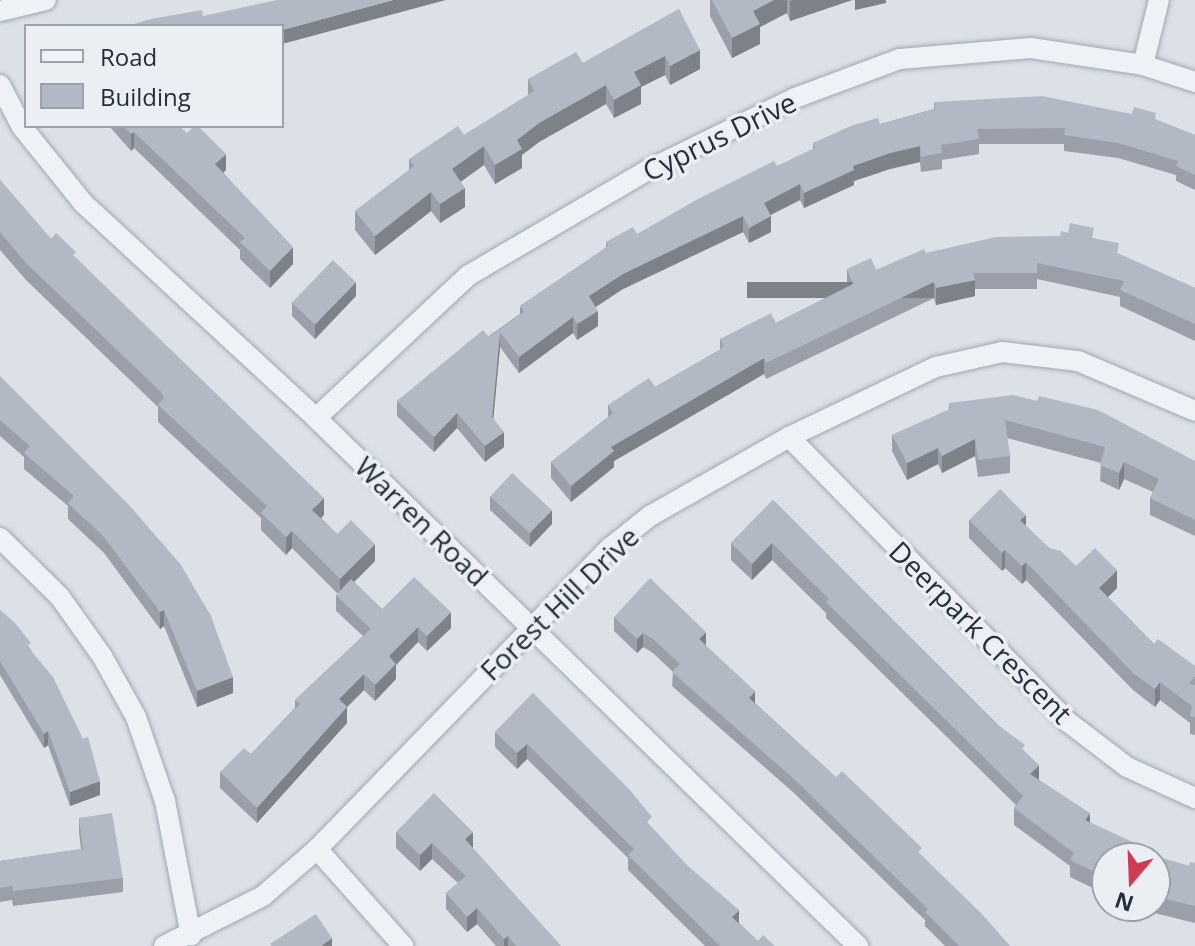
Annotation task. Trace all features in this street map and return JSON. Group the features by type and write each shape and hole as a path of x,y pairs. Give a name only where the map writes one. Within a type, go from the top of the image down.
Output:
{"street":[{"path":"0,11 46,0"},
{"path":"1143,65 1159,0"},
{"name":"Cyprus Drive","path":"316,418 469,275 648,170 795,98 900,59 1031,48 1143,65 1195,82"},
{"name":"Warren Road","path":"0,85 22,127 83,203 316,418 858,946"},
{"name":"Forest Hill Drive","path":"164,946 191,936 263,896 317,849 611,547 650,516 789,437 936,367 1002,352 1078,361 1195,411"},
{"name":"Deerpark Crescent","path":"789,437 1068,722 1127,767 1195,798"},
{"path":"0,538 60,597 102,656 136,717 165,801 191,936"},
{"path":"317,849 403,946"}],"building":[{"path":"277,0 393,0 284,29 284,24 134,24 202,10 203,16"},
{"path":"712,0 774,0 753,11 760,24 732,38"},
{"path":"679,9 700,50 670,66 665,56 634,72 641,85 614,100 606,85 539,123 517,140 522,149 495,165 484,146 452,169 465,188 440,204 431,192 375,236 355,211 414,166 409,159 458,126 464,135 534,91 528,79 576,52 583,63"},
{"path":"1042,96 1132,114 1134,107 1156,113 1155,119 1195,135 1195,175 1176,166 1178,161 1118,143 1064,135 1065,128 977,129 979,139 941,145 942,153 921,157 920,146 890,153 853,166 854,170 804,193 800,184 764,203 771,216 749,228 743,216 623,274 589,296 598,311 577,324 573,317 519,357 500,332 492,417 504,432 485,446 457,413 434,437 397,401 483,330 489,337 524,312 520,306 608,246 606,242 633,227 637,234 698,199 774,161 777,166 815,148 813,143 853,125 878,118 880,124 935,109 934,102"},
{"path":"125,128 181,128 187,133 192,128 200,128 226,154 215,164 293,247 270,271 240,242 245,238 134,132 131,134"},
{"path":"0,180 51,239 56,233 76,252 73,255 324,498 312,510 337,534 351,520 375,544 340,579 292,531 286,537 261,513 267,506 158,405 164,398 161,392 26,263 0,232"},
{"path":"1070,223 1094,228 1092,238 1119,243 1117,253 1195,288 1195,324 1120,290 1124,281 1037,263 1037,273 973,273 975,280 936,288 934,282 766,363 764,358 611,447 614,451 571,486 551,462 613,413 608,405 649,378 655,387 724,347 720,339 771,313 776,323 853,284 847,269 871,258 876,270 924,249 926,253 996,237 1060,236 1061,231 1068,233"},
{"path":"333,260 356,282 315,325 292,302"},
{"path":"0,376 130,506 181,565 211,616 233,677 197,691 164,610 160,612 104,537 68,503 74,496 24,453 30,446 0,420"},
{"path":"1013,395 1037,401 1039,396 1098,410 1195,461 1195,520 1150,498 1159,479 1124,462 1119,473 1100,465 1105,447 1005,420 1010,456 978,460 975,439 942,456 938,448 907,463 892,435 950,409 949,403"},
{"path":"512,473 551,510 530,533 490,496"},
{"path":"1000,489 1026,515 1020,520 1049,548 1061,551 1076,566 1095,548 1117,570 1099,588 1154,644 1158,639 1195,666 1195,676 1189,684 1195,685 1195,717 1190,716 1192,706 1160,682 1155,689 1133,673 1026,562 1022,566 1005,550 1002,553 969,520"},
{"path":"773,500 994,722 1025,745 1022,749 1039,765 1030,774 1090,813 1085,820 1133,842 1091,842 1091,870 1070,860 1074,853 1014,808 1023,796 826,602 829,599 772,543 752,564 731,543"},
{"path":"414,577 451,612 427,636 418,627 389,656 396,664 375,685 364,674 339,699 347,707 257,808 220,772 244,748 251,754 300,704 295,700 371,629 336,595 351,579 382,609"},
{"path":"650,578 706,632 699,639 755,691 749,698 836,777 842,771 922,848 918,852 1010,946 959,946 925,912 928,909 794,779 672,672 680,664 653,639 643,633 637,639 614,617"},
{"path":"0,610 31,643 27,646 53,677 83,739 88,737 100,781 70,792 48,731 44,734 0,661"},
{"path":"533,693 629,789 652,817 647,822 688,866 739,910 732,917 758,941 763,935 775,946 720,946 628,855 634,849 527,744 517,753 495,732"},
{"path":"434,793 473,832 465,839 561,946 516,946 508,936 504,939 477,908 467,917 446,893 466,876 432,843 420,855 396,832"},
{"path":"112,813 123,878 13,891 12,886 0,888 0,861 83,849 79,818"},
{"path":"1171,861 1189,866 1190,862 1195,863 1195,906 1171,901"},
{"path":"316,914 332,938 321,946 270,944"}]}
